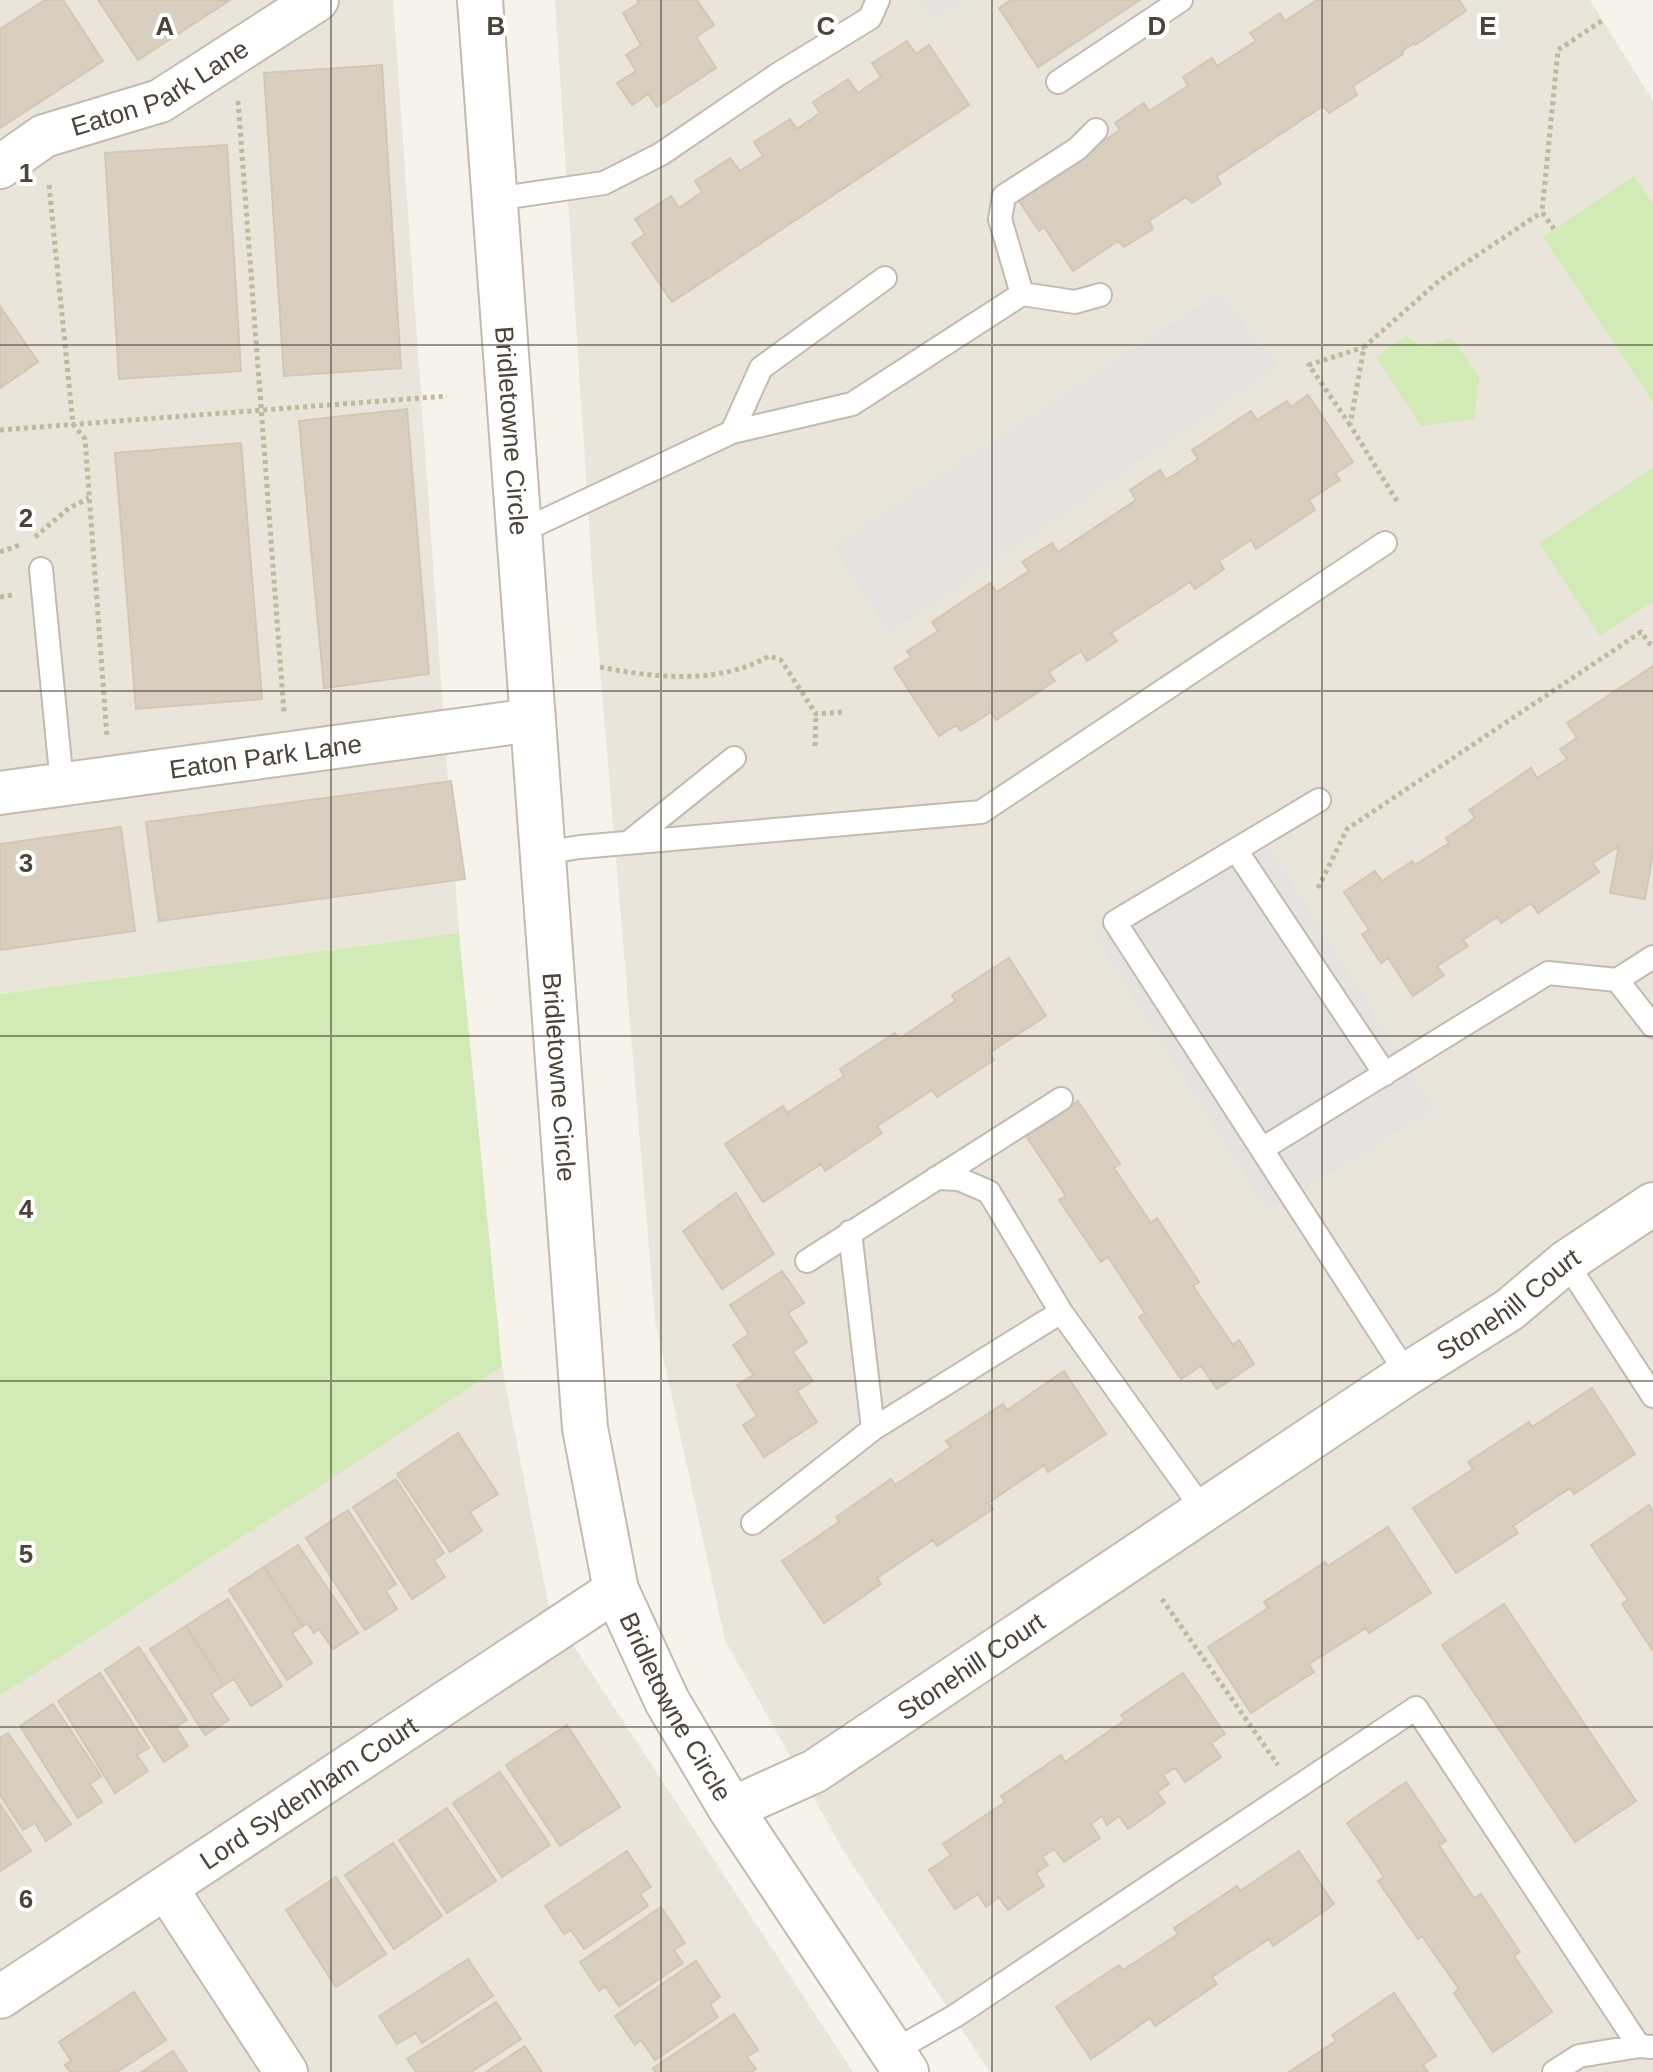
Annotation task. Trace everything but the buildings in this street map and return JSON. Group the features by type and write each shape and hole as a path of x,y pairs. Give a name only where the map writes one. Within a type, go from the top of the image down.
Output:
{"street":[{"name":"Eaton Park Lane","path":"0,167 44,136 160,101 317,0"},
{"name":"Bridletowne Circle","path":"480,0 585,1428 616,1590 667,1701 731,1809 899,2062"},
{"name":"Eaton Park Lane","path":"0,793 532,720"},
{"name":"Stonehill Court","path":"731,1809 815,1771 1407,1374 1509,1310 1566,1262 1653,1204"},
{"name":"Lord Sydenham Court","path":"0,1997 616,1590"},
{"path":"166,1888 286,2072"}],"lane":[{"path":"496,199 604,183 661,154 777,75 870,18 878,0"},
{"path":"1058,82 1181,0"},
{"path":"1022,294 1000,219 1004,196 1077,149 1096,130"},
{"path":"732,432 761,368 885,278"},
{"path":"520,532 732,432 852,404 1022,294 1075,302 1100,295"},
{"path":"543,853 981,812 1385,543"},
{"path":"41,569 62,784"},
{"path":"628,843 734,758"},
{"path":"1319,800 1115,922 1407,1374"},
{"path":"1236,850 1385,1074"},
{"path":"1262,1149 1548,973 1617,980 1653,957"},
{"path":"1617,980 1653,1026"},
{"path":"807,1261 1061,1099"},
{"path":"936,1178 959,1179 989,1192 1061,1312 1204,1511"},
{"path":"850,1232 873,1429"},
{"path":"1566,1262 1653,1396"},
{"path":"753,1523 873,1429 1061,1312"},
{"path":"899,2062 968,2007 1416,1708 1646,2047 1579,2056 1554,2072"}],"path":[{"path":"1554,229 1542,212 1558,50 1603,20"},
{"path":"234,53 287,754"},
{"path":"44,136 73,424 85,439 111,777"},
{"path":"1397,501 1309,365 1364,347 1440,280 1542,212"},
{"path":"1350,425 1364,347"},
{"path":"0,430 447,396"},
{"path":"0,552 29,542 69,508 89,498"},
{"path":"1318,888 1347,829 1641,632 1653,648"},
{"path":"600,667 662,675 723,675 750,667 769,656 781,660 816,714 815,746"},
{"path":"816,714 843,712"},
{"path":"1162,1599 1295,1789"}],"shaded area":[{"path":"0,0 393,0 459,933 0,994"},
{"path":"555,0 1590,0 1653,101 1653,2072 990,2072 844,1852 725,1640 655,1320 593,586"},
{"path":"919,0 962,0 933,20"},
{"path":"1220,292 1277,366 889,633 834,547"},
{"path":"1258,829 1434,1109 1268,1212 1093,933"},
{"path":"502,1367 549,1608 853,2072 0,2072 0,1696"}],"green space":[{"path":"1634,176 1653,204 1653,402 1543,237"},
{"path":"1406,336 1424,347 1452,338 1479,377 1474,419 1421,426 1376,357"},
{"path":"1653,468 1653,602 1600,636 1539,543"},
{"path":"459,933 502,1367 0,1696 0,994"}]}
